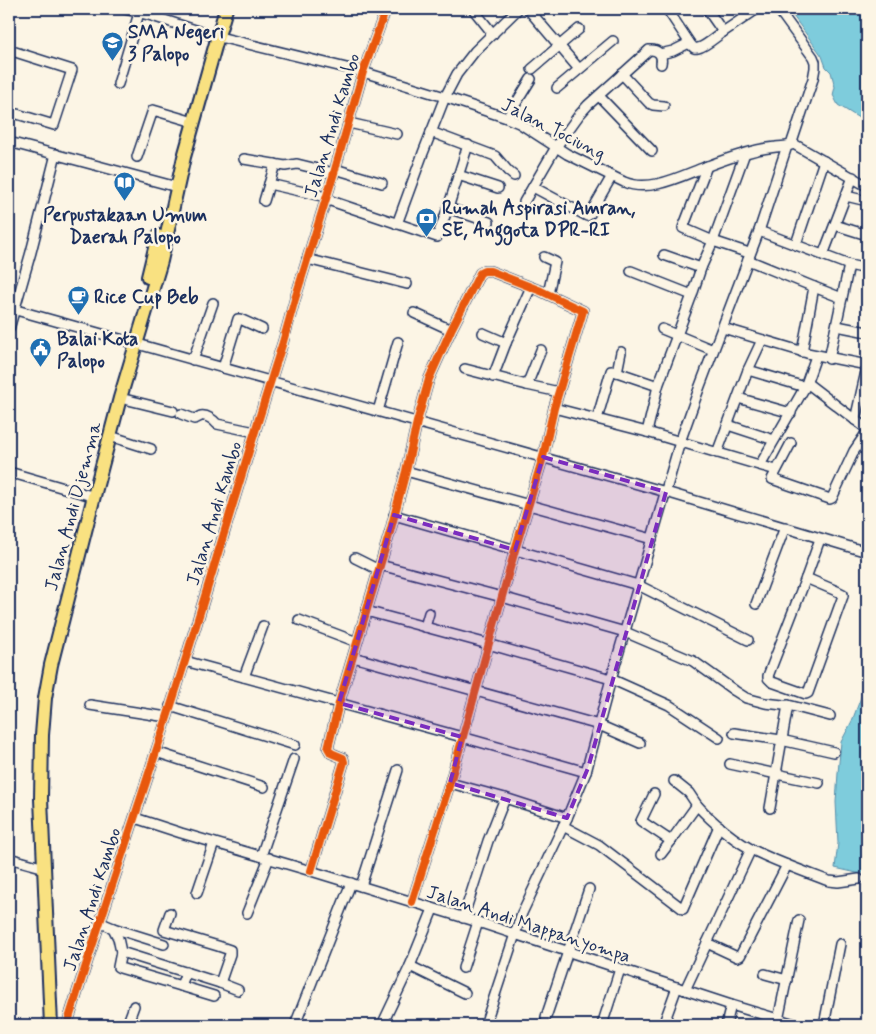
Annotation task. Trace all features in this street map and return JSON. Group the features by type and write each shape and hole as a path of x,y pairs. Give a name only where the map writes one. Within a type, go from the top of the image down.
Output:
{"highway":[{"name":"Jalan Andi Djemma","path":"174,186 214,35 218,9"},
{"name":"Jalan Andi Djemma","path":"46,1025 41,799 42,735 45,698 91,495 133,342 161,261 187,120 214,35 226,9"},
{"name":"Jalan Andi Djemma","path":"91,495 110,436 133,342"},
{"name":"Jalan Andi Djemma","path":"42,867 51,1025"}],"street":[{"name":"Jalan Tociung","path":"125,9 139,13 154,12 214,35 364,72 507,118 519,123 556,147 612,176 641,186 667,181 746,153 791,141"},
{"name":"Jalan Andi Kambo","path":"67,1025 185,661 364,72 386,9"},
{"path":"473,9 493,34"},
{"path":"397,224 445,97 457,74 475,51 518,9"},
{"path":"528,9 579,69"},
{"path":"667,9 694,48 698,48 757,9"},
{"path":"708,9 723,32"},
{"path":"485,1025 522,913 565,822 586,772 680,442 748,256 759,231 813,79 815,62 778,9"},
{"path":"118,84 139,13"},
{"path":"532,69 579,29"},
{"path":"557,88 613,41"},
{"path":"524,202 556,147 579,115 649,50 656,50 661,59 689,43"},
{"path":"9,50 72,70 54,125 17,114"},
{"path":"622,74 649,103 664,106"},
{"path":"507,118 531,79"},
{"path":"599,96 652,151"},
{"path":"137,157 154,110 187,120"},
{"path":"349,123 397,134"},
{"path":"431,132 495,156 514,176"},
{"path":"791,141 867,186"},
{"path":"9,142 174,186"},
{"path":"269,184 326,198 437,237 468,146"},
{"path":"646,432 658,386 746,153"},
{"path":"9,329 11,309 31,252 56,154"},
{"path":"244,159 287,166 296,164 334,171 382,184"},
{"path":"796,244 824,161"},
{"path":"264,201 275,164"},
{"path":"708,166 682,228 842,298"},
{"path":"458,175 498,188"},
{"path":"533,187 587,216 612,176"},
{"path":"823,255 853,177"},
{"path":"846,196 867,201"},
{"path":"448,208 489,222"},
{"path":"835,225 867,235"},
{"path":"759,231 849,265 867,268"},
{"path":"664,255 701,268"},
{"path":"544,257 555,262 548,294"},
{"path":"307,259 407,284"},
{"path":"829,359 849,265"},
{"path":"311,871 344,762 343,758 331,753 328,748 339,703 394,515 417,422 432,372 451,330 481,272 490,271 548,294 583,311 554,408 543,457 488,644 450,783 412,902"},
{"path":"632,271 692,295"},
{"path":"493,377 531,287"},
{"path":"802,352 814,287"},
{"path":"193,360 213,303"},
{"path":"11,309 543,457 867,552"},
{"path":"414,313 451,330"},
{"path":"223,368 238,320 240,319 262,328"},
{"path":"837,326 867,329"},
{"path":"723,328 816,356 867,366 856,420"},
{"path":"662,329 713,350"},
{"path":"483,333 506,343"},
{"path":"717,452 748,370 762,340"},
{"path":"378,411 398,342"},
{"path":"527,385 541,350"},
{"path":"617,372 621,352"},
{"path":"760,465 806,385 816,356"},
{"path":"465,369 559,392"},
{"path":"748,370 806,385 856,420 867,431 854,451 830,500 772,479 791,443"},
{"path":"597,419 612,371 658,386"},
{"path":"120,398 177,412 194,420 201,416 210,418 217,424 255,432"},
{"path":"738,398 791,413"},
{"path":"554,408 646,432 776,470"},
{"path":"728,425 774,440"},
{"path":"110,436 151,449"},
{"path":"406,471 652,539"},
{"path":"9,472 91,495"},
{"path":"394,515 638,585 748,640"},
{"path":"756,604 785,527"},
{"path":"806,578 844,596 808,693 806,694 772,682 768,677 820,539"},
{"path":"355,558 379,567 502,597 625,632 693,660 735,692 746,698 765,703 788,705 830,716"},
{"path":"366,611 611,679 669,705 718,738"},
{"path":"426,627 429,613"},
{"path":"299,620 357,642"},
{"path":"244,677 263,626"},
{"path":"353,657 599,725 640,743"},
{"path":"185,661 462,736 586,772"},
{"path":"90,705 167,717"},
{"path":"770,808 788,705"},
{"path":"170,706 295,745"},
{"path":"734,733 781,740 834,752"},
{"path":"156,752 264,787"},
{"path":"247,913 294,759"},
{"path":"730,764 819,783"},
{"path":"361,886 398,770"},
{"path":"674,781 719,826 751,849 804,872 835,882 859,879"},
{"path":"450,783 505,798 565,822 684,909 719,826"},
{"path":"654,794 641,821 671,841"},
{"path":"463,918 488,841 505,798"},
{"path":"661,854 697,805"},
{"name":"Jalan Andi Mappanyompa","path":"135,818 478,922 681,988 778,1022 798,1025"},
{"path":"197,893 214,843"},
{"path":"664,1020 707,943 751,849"},
{"path":"9,858 42,867"},
{"path":"707,943 737,958 739,957 787,865"},
{"path":"295,1025 351,883"},
{"path":"545,1022 590,888"},
{"path":"382,1025 410,966 433,908"},
{"path":"170,913 164,930 230,950 220,983"},
{"path":"778,1022 799,920"},
{"path":"99,922 164,944"},
{"path":"462,968 478,922"},
{"path":"113,928 118,938 121,952 118,967 214,996"},
{"path":"824,1025 840,944"},
{"path":"121,952 238,990"},
{"path":"410,966 465,993"},
{"path":"602,1025 620,969"},
{"path":"181,986 186,972"},
{"path":"765,974 787,980"},
{"path":"726,1025 731,1005"},
{"path":"127,1025 134,1006"}],"highlighted area":[{"path":"543,457 666,492 588,768 567,818 450,783 462,737 339,703 394,515 515,550"}],"water":[{"path":"788,9 867,9 867,123 838,105 833,95 835,87 831,72 826,67 822,56"},
{"path":"866,684 867,873 857,873 835,868 838,843 836,802 841,742 852,721"}],"cycle path":[{"path":"67,1025 185,661 283,342 363,72 386,9"},
{"path":"311,871 344,762 343,758 331,753 328,748 339,703 390,532 429,379 480,273 490,271 541,291 583,311 554,408 543,457 450,783 412,902"}],"place":[{"name":"SMA Negeri 3 Palopo","path":"112,61"},
{"name":"Perpustakaan Umum Daerah Palopo","path":"125,202"},
{"name":"Rumah Aspirasi Amran, SE, Anggota DPR-RI","path":"426,237"},
{"name":"Rice Cup Beb","path":"78,315"},
{"name":"Balai Kota Palopo","path":"41,368"}]}
